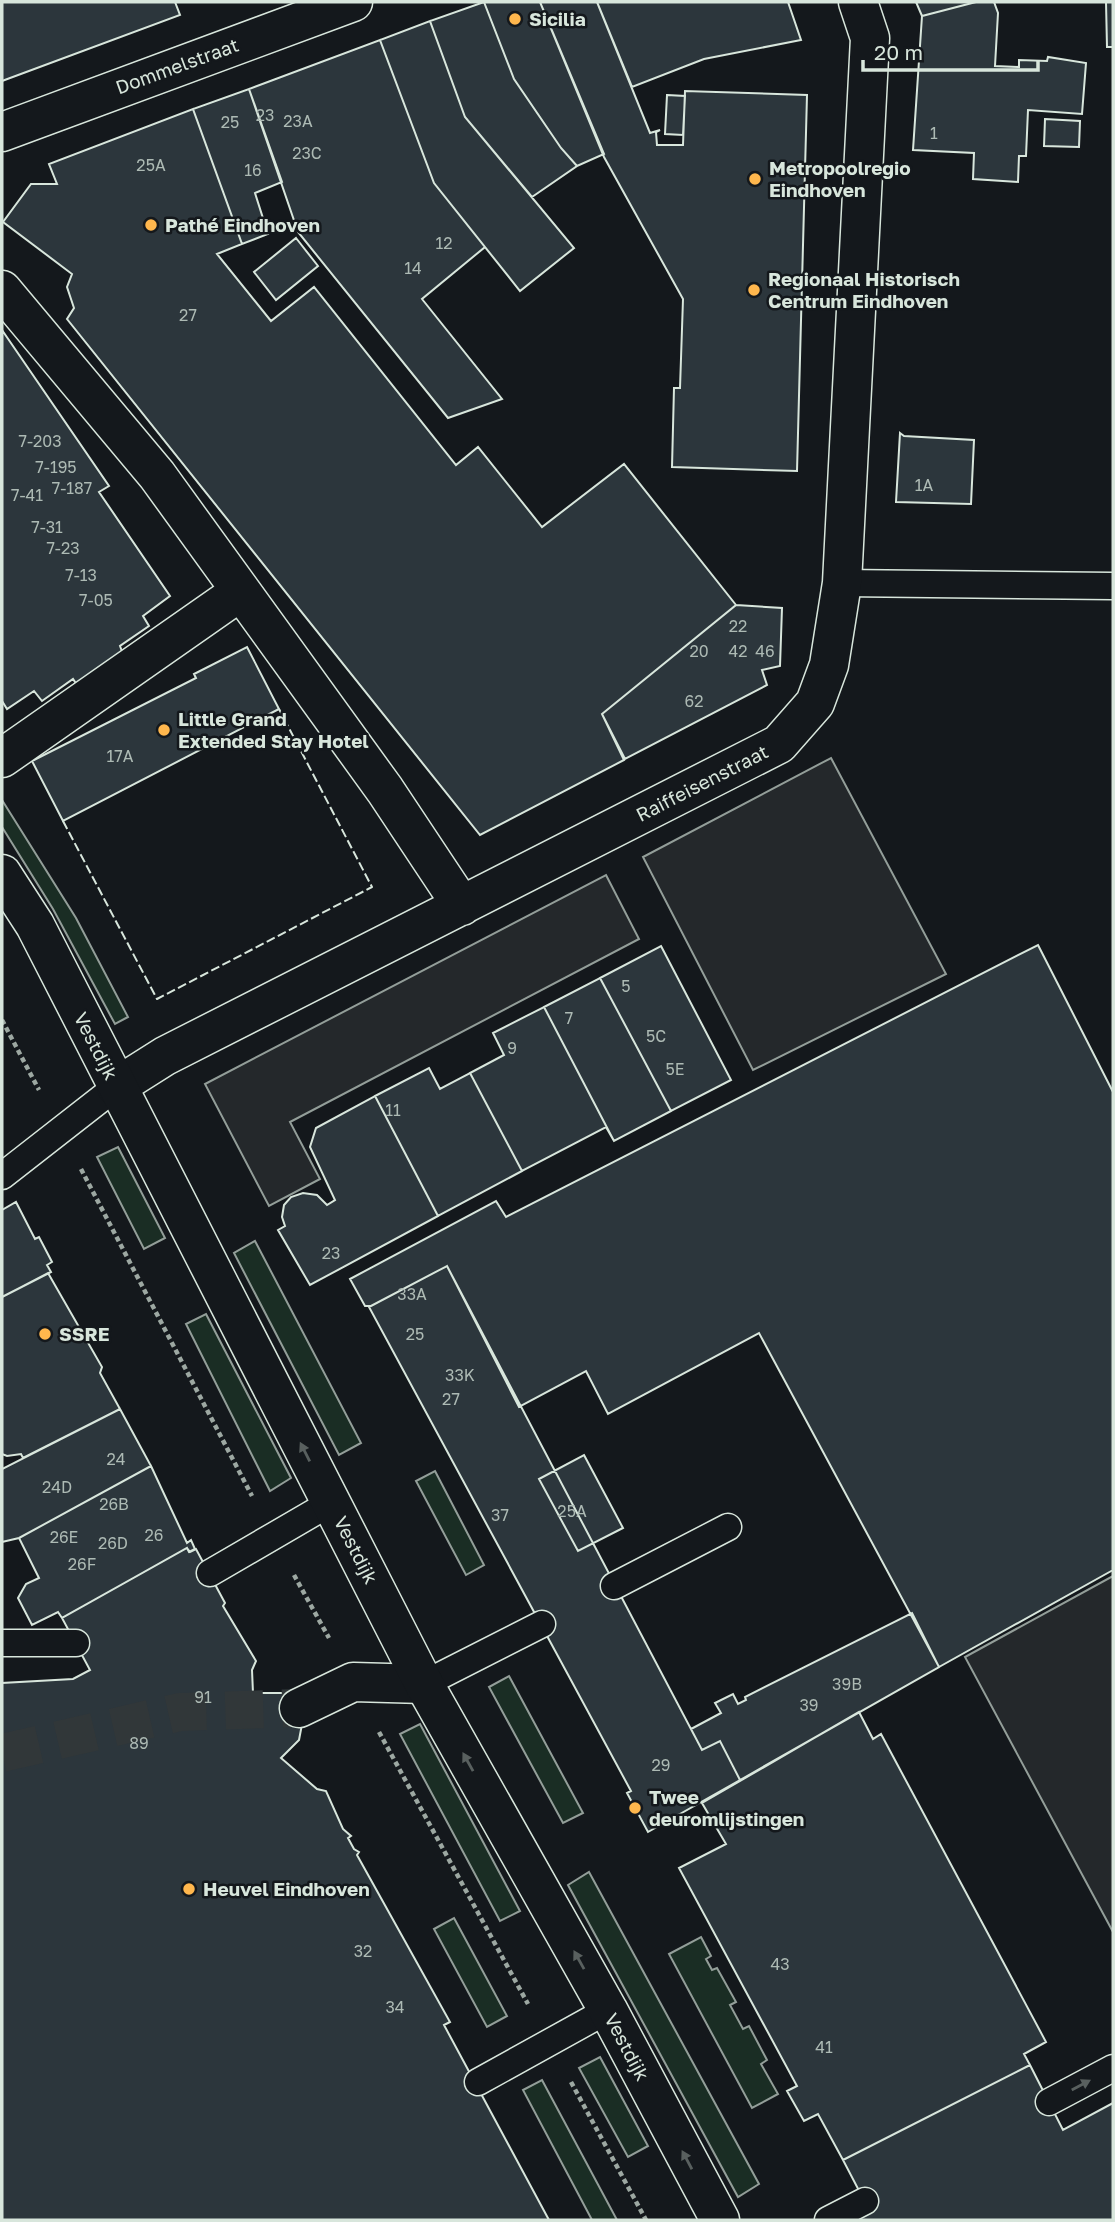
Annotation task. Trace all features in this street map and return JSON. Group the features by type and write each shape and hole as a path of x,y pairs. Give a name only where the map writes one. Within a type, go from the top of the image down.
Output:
{"street":[{"name":"Dommelstraat","path":"2,132 353,2"},
{"name":"Raiffeisenstraat","path":"116,1087 165,1056 779,744 815,703 829,665 842,583 870,38 858,2"},
{"path":"2,290 157,475 386,790 462,906"},
{"path":"2,758 241,591"},
{"name":"Vestdijk","path":"2,874 36,926 116,1087 424,1684 608,2010 720,2220"},
{"path":"299,1708 353,1682 424,1684"}],"lane":[{"path":"842,583 1113,586"},
{"name":"Raiffeisenstraat","path":"2,1176 116,1087"},
{"path":"210,1573 332,1502"},
{"path":"614,1586 727,1527"},
{"path":"424,1684 542,1624"},
{"path":"2,1643 76,1643"},
{"path":"478,2082 608,2010"},
{"path":"1049,2102 1113,2068"},
{"path":"828,2220 865,2201"}],"path":[{"path":"2,1020 273,1536 443,1851"}],"green space":[{"path":"2,800 76,918 128,1017 115,1024 53,909 2,827"},
{"path":"118,1147 165,1238 144,1249 97,1157"},
{"path":"255,1241 361,1443 339,1455 234,1253"},
{"path":"206,1314 291,1478 270,1491 186,1324"},
{"path":"435,1471 484,1565 466,1575 416,1481"},
{"path":"509,1676 583,1813 563,1823 489,1687"},
{"path":"420,1724 520,1911 500,1921 400,1734"},
{"path":"589,1872 759,2184 738,2197 568,1885"},
{"path":"454,1918 507,2016 487,2027 434,1929"},
{"path":"701,1937 711,1956 706,1959 712,1970 717,1968 736,2002 730,2005 743,2029 749,2026 767,2060 761,2064 778,2094 752,2108 669,1954"},
{"path":"600,2057 648,2146 628,2157 579,2068"},
{"path":"542,2080 617,2220 592,2220 523,2090"}],"shaded area":[{"path":"831,758 946,974 753,1070 643,857"},
{"path":"606,875 639,939 290,1122 320,1179 269,1206 205,1084"},
{"path":"1113,1576 1113,1932 965,1657"}],"building":[{"path":"2,2 175,2 180,15 2,81"},
{"path":"484,2 514,79 561,148 577,166 532,197 465,117 430,21"},
{"path":"484,2 540,2 604,154 577,166 561,148 514,79"},
{"path":"540,2 597,2 650,133 660,130 656,132 657,145 683,145 685,91 807,95 797,471 672,467 674,388 680,388 683,299 604,157"},
{"path":"597,2 788,2 801,40 704,59 632,87"},
{"path":"916,2 976,2 922,16"},
{"path":"976,2 994,2 998,13 995,66 1019,67 1019,60 1047,61 1048,57 1086,63 1082,114 1028,110 1026,156 1019,156 1018,182 973,179 974,153 913,150 922,16"},
{"path":"1106,2 1113,2 1113,47 1107,47"},
{"path":"430,21 465,117 574,248 520,291 434,183 380,40"},
{"path":"380,40 434,183 485,247 422,299 502,399 448,418 298,232 249,89"},
{"path":"249,89 282,182 255,193 268,234 242,244 193,109"},
{"path":"667,95 685,96 683,135 665,134"},
{"path":"193,109 242,244 217,254 271,321 314,287 456,465 478,447 542,527 624,464 736,605 602,714 624,760 480,835 67,319 74,308 67,287 72,274 3,222 31,184 57,184 49,164"},
{"path":"1045,119 1080,121 1079,147 1044,146"},
{"path":"296,238 318,266 276,300 254,272"},
{"path":"2,330 109,486 99,492 170,596 143,616 149,626 120,646 123,654 77,685 73,679 42,701 34,691 7,709 2,701"},
{"path":"900,433 904,436 974,440 971,504 896,502"},
{"path":"736,605 782,608 780,666 762,670 767,685 625,759 602,714"},
{"name":"Little Grand Extended Stay Hotel","path":"247,647 279,709 63,821 32,761 196,678 194,674"},
{"path":"1038,945 1113,1092 1113,1570 939,1667 759,1333 608,1414 586,1371 519,1407 447,1266 371,1306 365,1306 350,1279 496,1201 506,1217"},
{"path":"661,946 731,1080 671,1111 600,978"},
{"path":"600,978 671,1111 614,1141 544,1007"},
{"path":"544,1007 614,1141 606,1127 522,1171 470,1073 504,1055 493,1033"},
{"path":"429,1068 440,1089 470,1073 522,1171 438,1216 375,1096"},
{"path":"375,1096 438,1216 310,1285 278,1230 285,1226 282,1217 284,1205 291,1197 303,1193 317,1195 327,1205 335,1200 310,1147 316,1128"},
{"path":"16,1202 35,1239 39,1237 52,1262 47,1265 51,1272 2,1297 2,1210"},
{"path":"447,1266 702,1750 720,1741 740,1780 648,1832 627,1793 631,1791 369,1307"},
{"path":"48,1273 102,1367 100,1373 120,1409 23,1458 21,1454 7,1456 2,1454 2,1297"},
{"path":"120,1409 151,1466 19,1538 2,1542 2,1469"},
{"path":"584,1455 623,1528 578,1551 539,1479"},
{"path":"151,1466 187,1543 191,1540 195,1549 189,1552 187,1548 62,1618 58,1612 32,1625 18,1598 26,1584 39,1578 19,1538"},
{"name":"Heuvel Eindhoven","path":"187,1548 190,1552 196,1549 225,1603 223,1606 256,1661 252,1670 253,1693 284,1693 303,1719 299,1740 281,1758 317,1789 326,1791 343,1829 351,1836 348,1838 359,1852 357,1855 450,2022 444,2025 549,2220 2,2220 2,1683 73,1679 90,1670 62,1618"},
{"path":"912,1613 939,1667 740,1780 720,1741 702,1750 691,1729 721,1713 715,1703 733,1694 738,1704 746,1700 745,1697"},
{"path":"859,1712 873,1739 881,1734 1046,2042 1024,2054 1030,2065 843,2160 818,2114 804,2121 787,2091 797,2086 679,1868 726,1844 702,1803"},
{"path":"1030,2065 1063,2130 1113,2103 1113,2220 852,2220 866,2204 843,2160"}],"tunnel":[{"path":"2,1753 180,1712 299,1708"}],"fence":[{"path":"63,821 157,999 372,887 279,709"}],"place":[{"name":"Sicilia","path":"515,19"},
{"name":"Metropoolregio Eindhoven","path":"755,179"},
{"name":"Pathé Eindhoven","path":"151,225"},
{"name":"Regionaal Historisch Centrum Eindhoven","path":"754,290"},
{"name":"Little Grand Extended Stay Hotel","path":"164,730"},
{"name":"SSRE","path":"45,1334"},
{"name":"Twee deuromlijstingen","path":"635,1808"},
{"name":"Heuvel Eindhoven","path":"189,1889"}]}
